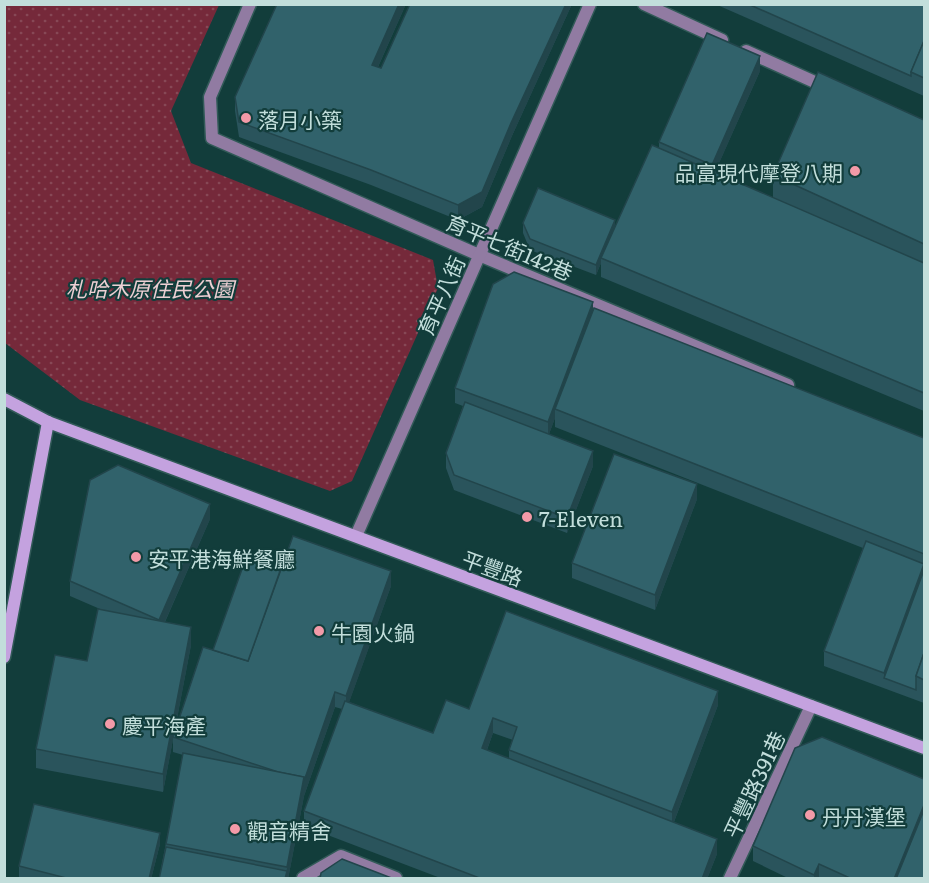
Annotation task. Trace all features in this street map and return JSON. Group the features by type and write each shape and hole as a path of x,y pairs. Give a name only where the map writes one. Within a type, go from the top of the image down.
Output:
{"street":[{"name":"育平七街142巷","path":"250,4 210,97 212,138 479,255 794,387"},
{"name":"育平八街","path":"356,536 590,4"},
{"path":"644,4 838,92"},
{"name":"平豐路","path":"4,399 48,422 924,748"},
{"path":"4,657 48,422"},
{"name":"平豐路391巷","path":"730,879 811,706"},
{"path":"303,879 341,856 396,879"}],"green space":[{"name":"札哈木原住民公園","path":"4,5 219,5 171,111 191,163 433,260 438,288 352,481 330,491 80,400 5,343"}],"building":[{"path":"277,4 399,4 372,65 381,68 410,4 566,4 482,192 458,205 371,170 239,122 235,97"},
{"path":"748,4 924,4 924,41 911,76"},
{"path":"707,33 760,56 712,165 659,142"},
{"path":"924,41 924,78 911,72"},
{"name":"品富現代摩登八期","path":"818,72 924,120 924,244 773,175"},
{"path":"652,145 924,263 924,393 601,258"},
{"path":"538,188 615,220 596,265 530,239 523,223"},
{"path":"514,272 593,302 548,422 455,388 493,284"},
{"path":"594,308 924,438 924,554 555,409"},
{"path":"465,402 593,451 567,518 454,475 446,453"},
{"path":"614,454 697,484 655,595 572,563"},
{"name":"安平港海鮮餐廳","path":"118,465 210,504 159,620 70,581 90,480"},
{"path":"293,536 391,571 346,696 335,692 304,781 304,777 278,772 173,737 203,647 248,661"},
{"path":"866,541 924,564 884,673 824,651"},
{"path":"246,558 280,571 248,661 213,650"},
{"path":"924,570 924,653 916,676 916,690 884,678"},
{"name":"慶平海產","path":"98,609 191,627 163,774 36,749 55,655 87,661"},
{"path":"506,611 718,691 672,812 509,750 517,727 493,718 482,748 717,839 702,879 482,879 304,811 345,701 433,733 446,700 469,709"},
{"path":"924,653 924,680 916,676"},
{"path":"822,737 924,779 924,805 894,879 852,879 819,864 814,875 753,846 795,748"},
{"name":"觀音精舍","path":"183,753 304,777 287,867 166,844"},
{"path":"34,804 160,833 149,879 70,879 19,866"},
{"path":"924,810 924,879 896,879"},
{"path":"166,847 287,871 285,879 159,879"},
{"path":"342,859 394,879 320,879 321,873"}],"place":[{"name":"落月小築","path":"246,118"},
{"name":"品富現代摩登八期","path":"855,171"},
{"name":"7-Eleven","path":"527,517"},
{"name":"安平港海鮮餐廳","path":"136,557"},
{"name":"牛園火鍋","path":"319,631"},
{"name":"慶平海產","path":"110,724"},
{"name":"丹丹漢堡","path":"810,815"},
{"name":"觀音精舍","path":"235,829"}]}
